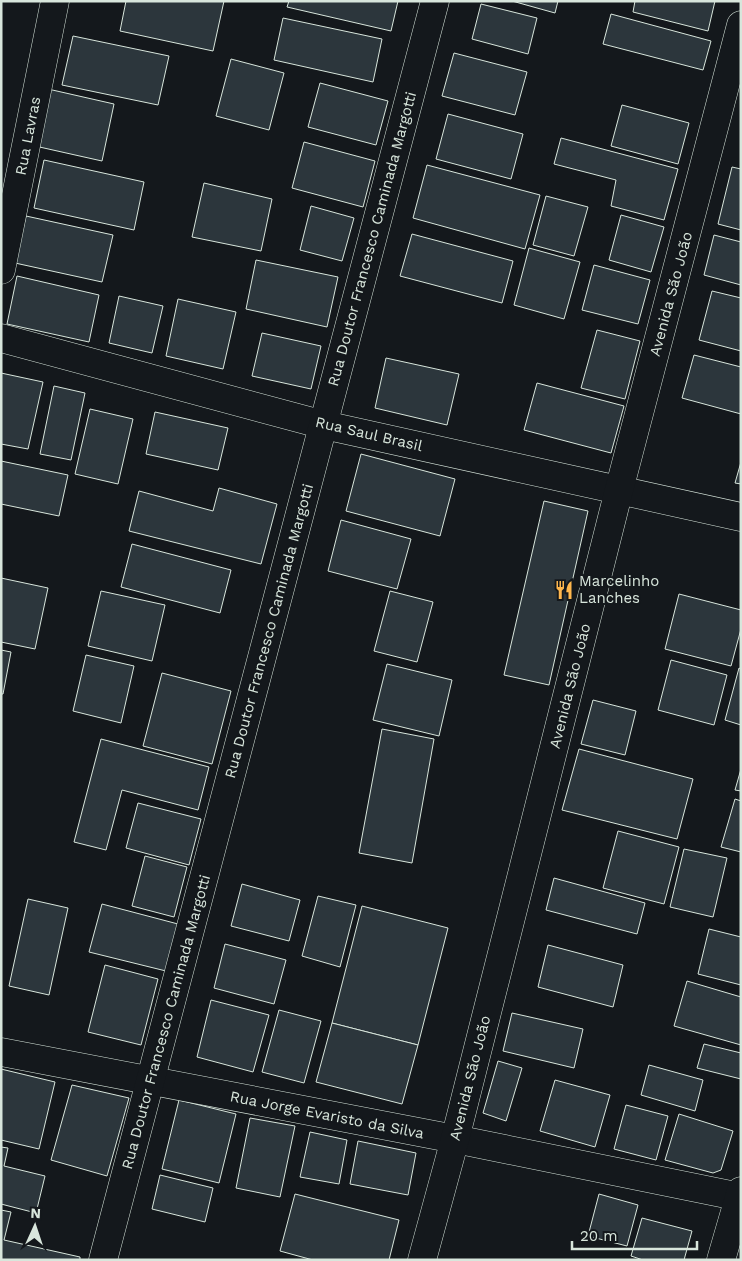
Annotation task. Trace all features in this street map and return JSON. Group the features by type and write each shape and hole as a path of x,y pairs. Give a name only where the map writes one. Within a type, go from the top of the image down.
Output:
{"street":[{"name":"Rua Lavras","path":"1,270 55,1"},
{"name":"Rua Doutor Francesco Caminada Margotti","path":"103,1260 435,1"},
{"name":"Avenida São João","path":"422,1260 455,1139 619,490 741,25"},
{"name":"Rua Saul Brasil","path":"1,338 324,425 741,517"},
{"name":"Rua Jorge Evaristo da Silva","path":"1,1052 740,1195"},
{"path":"721,1260 740,1195"}],"building":[{"path":"126,1 224,1 213,51 120,31"},
{"path":"289,1 398,1 391,31 287,7"},
{"path":"512,1 558,1 555,13"},
{"path":"635,1 715,1 708,31 633,12"},
{"path":"481,4 537,18 528,54 472,39"},
{"path":"611,14 711,41 703,70 603,44"},
{"path":"283,18 382,39 373,82 274,60"},
{"path":"73,36 169,56 158,105 62,85"},
{"path":"454,53 527,72 515,115 442,96"},
{"path":"231,59 284,73 269,130 216,116"},
{"path":"320,83 388,101 376,145 308,127"},
{"path":"48,89 114,104 102,161 35,146"},
{"path":"622,105 689,123 678,164 611,146"},
{"path":"448,114 523,134 511,179 436,159"},
{"path":"561,138 678,169 664,220 611,206 616,180 554,164"},
{"path":"304,142 375,161 363,207 292,188"},
{"path":"44,160 144,182 134,230 34,208"},
{"path":"427,165 540,195 525,249 413,218"},
{"path":"732,167 741,169 741,230 718,224"},
{"path":"204,183 272,199 261,251 192,237"},
{"path":"546,196 588,207 574,256 533,245"},
{"path":"311,206 354,218 342,261 300,250"},
{"path":"621,215 664,227 651,272 609,260"},
{"path":"26,216 113,235 102,282 15,263"},
{"path":"412,234 513,261 502,303 400,276"},
{"path":"714,235 741,242 741,285 704,275"},
{"path":"529,248 580,262 564,319 514,305"},
{"path":"256,260 338,277 327,327 246,309"},
{"path":"594,265 650,280 638,324 582,310"},
{"path":"17,276 99,295 89,342 7,324"},
{"path":"712,291 741,298 741,351 699,340"},
{"path":"119,296 163,306 152,353 109,343"},
{"path":"178,299 236,312 223,369 166,356"},
{"path":"597,330 640,341 625,399 581,388"},
{"path":"262,333 321,346 311,389 252,376"},
{"path":"694,355 741,367 741,414 682,398"},
{"path":"386,358 459,374 447,425 375,408"},
{"path":"1,373 43,382 28,449 1,444"},
{"path":"537,383 624,406 611,453 524,430"},
{"path":"54,386 85,393 71,460 40,454"},
{"path":"90,409 133,419 118,484 75,474"},
{"path":"155,412 228,428 218,470 146,454"},
{"path":"361,454 455,479 440,536 346,511"},
{"path":"1,461 68,475 59,516 1,504"},
{"path":"741,462 741,484 735,483"},
{"path":"219,488 277,504 261,564 129,531 139,491 213,511"},
{"path":"544,501 588,511 549,685 504,675"},
{"path":"341,520 411,539 397,589 328,571"},
{"path":"132,544 231,570 220,613 121,587"},
{"path":"1,578 48,588 35,649 1,642"},
{"path":"101,591 165,605 152,661 88,646"},
{"path":"390,591 433,602 417,662 374,651"},
{"path":"679,594 741,610 741,629 731,666 665,649"},
{"path":"1,650 11,652 3,694 1,694"},
{"path":"86,655 134,666 121,723 73,711"},
{"path":"671,660 727,675 714,725 658,710"},
{"path":"387,664 452,680 439,736 373,720"},
{"path":"739,668 741,669 741,725 725,720"},
{"path":"162,673 231,691 212,764 143,746"},
{"path":"593,700 636,711 625,755 581,744"},
{"path":"382,729 434,739 412,863 359,853"},
{"path":"101,739 209,767 198,810 122,790 106,850 74,842"},
{"path":"579,749 693,779 677,839 562,810"},
{"path":"741,769 741,791 735,790"},
{"path":"735,799 741,801 741,852 721,847"},
{"path":"138,803 201,819 189,865 126,848"},
{"path":"618,831 679,847 664,904 603,888"},
{"path":"684,849 727,858 713,917 670,907"},
{"path":"145,856 187,867 174,917 132,906"},
{"path":"554,878 645,903 637,934 546,910"},
{"path":"242,884 300,900 289,941 231,926"},
{"path":"318,896 356,905 340,967 302,956"},
{"path":"28,899 68,908 49,995 9,986"},
{"path":"102,904 178,924 166,971 89,952"},
{"path":"362,906 448,928 418,1045 332,1023"},
{"path":"709,929 741,937 741,985 698,974"},
{"path":"225,944 286,960 274,1004 214,988"},
{"path":"548,945 623,965 613,1007 538,987"},
{"path":"105,965 158,979 141,1045 88,1032"},
{"path":"687,981 741,997 741,1045 674,1026"},
{"path":"211,1000 269,1015 253,1072 197,1057"},
{"path":"279,1010 321,1021 304,1083 262,1072"},
{"path":"512,1013 583,1029 574,1068 503,1051"},
{"path":"332,1023 418,1045 402,1104 316,1082"},
{"path":"704,1044 741,1053 741,1079 697,1068"},
{"path":"498,1061 522,1068 506,1121 483,1113"},
{"path":"649,1065 703,1080 695,1111 641,1095"},
{"path":"1,1069 55,1082 39,1149 1,1140"},
{"path":"555,1080 610,1095 595,1147 540,1131"},
{"path":"72,1085 129,1098 107,1176 51,1160"},
{"path":"179,1100 236,1114 219,1183 162,1169"},
{"path":"626,1105 668,1116 656,1160 614,1149"},
{"path":"679,1114 733,1131 721,1170 713,1173 665,1160"},
{"path":"250,1118 295,1126 280,1197 236,1188"},
{"path":"310,1132 347,1140 339,1184 300,1177"},
{"path":"358,1141 416,1153 408,1195 350,1184"},
{"path":"1,1147 8,1148 4,1166 45,1176 36,1213 1,1204"},
{"path":"160,1175 213,1188 205,1222 152,1209"},
{"path":"295,1194 399,1220 389,1260 313,1260 280,1251"},
{"path":"599,1194 638,1205 627,1246 588,1236"},
{"path":"1,1210 11,1212 4,1240 80,1257 80,1260 1,1260"},
{"path":"642,1218 692,1231 684,1260 643,1260 631,1256"}],"place":[{"name":"Marcelinho Lanches","path":"564,590"}]}
